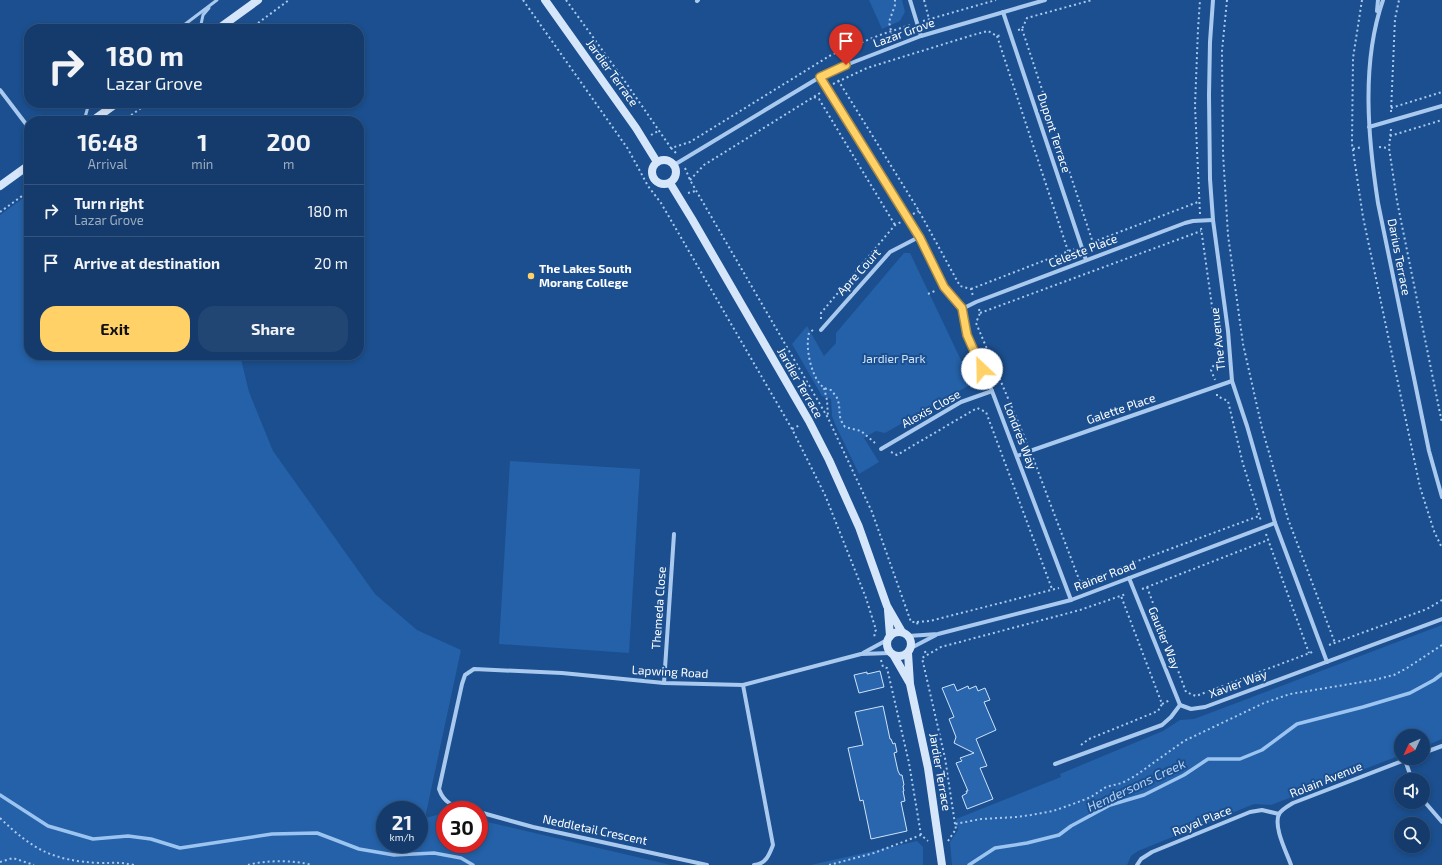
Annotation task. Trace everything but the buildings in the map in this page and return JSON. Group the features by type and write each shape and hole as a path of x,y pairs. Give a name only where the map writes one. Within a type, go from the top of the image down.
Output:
{"street":[{"path":"225,24 258,0"},
{"name":"Jardier Terrace","path":"545,0 636,128 657,162"},
{"path":"910,0 921,36"},
{"name":"Lazar Grove","path":"674,165 693,155 820,77 846,65 921,36 1045,0"},
{"name":"The Avenue","path":"1213,0 1210,42 1210,179 1213,220 1228,331 1232,381 1247,426 1275,523 1327,662"},
{"name":"Darius Terrace","path":"1377,18 1378,0"},
{"name":"Darius Terrace","path":"1383,0 1373,34 1370,68 1369,127 1373,170 1429,451 1442,497"},
{"name":"Dupont Terrace","path":"1003,12 1086,260"},
{"path":"820,77 920,238 944,287 962,308"},
{"path":"0,90 24,121"},
{"path":"1369,127 1442,106"},
{"path":"99,116 110,108"},
{"path":"666,160 674,165 676,173 674,179 670,183 660,183 654,178 652,171 657,162 666,160"},
{"path":"0,186 24,169"},
{"name":"Jardier Terrace","path":"670,183 809,421 829,460 859,527 887,606 905,634"},
{"name":"Celeste Place","path":"962,308 1193,220 1213,220"},
{"name":"Apre Court","path":"821,330 890,252 920,238"},
{"name":"Londres Way","path":"962,308 967,335 992,391 1071,600"},
{"name":"Galette Place","path":"1017,456 1232,381"},
{"name":"Alexis Close","path":"881,449 961,402 992,391"},
{"name":"Rainer Road","path":"905,634 938,634 1071,600 1275,523"},
{"name":"Themeda Close","path":"664,683 674,534"},
{"name":"Gautier Way","path":"1129,578 1180,705"},
{"name":"Jardier Terrace","path":"887,606 889,638"},
{"name":"Xavier Way","path":"1180,705 1191,709 1205,707 1442,618"},
{"path":"896,632 905,634 910,640 909,651 902,656 892,654 887,647 889,638 896,632"},
{"name":"Rainer Road","path":"909,651 938,634"},
{"name":"Lapwing Road","path":"445,801 438,789 462,684 465,675 474,670 562,673 664,683 743,685 860,654 889,638"},
{"name":"Jardier Terrace","path":"909,651 910,684 928,768 942,865"},
{"name":"Lapwing Road","path":"860,654 892,654"},
{"name":"Jardier Terrace","path":"892,654 910,684"},
{"path":"743,685 773,845 769,857 760,864 754,865"},
{"path":"1054,764 1162,725 1172,717 1180,705"},
{"path":"1430,750 1442,746"},
{"name":"Rolain Avenue","path":"1279,814 1282,810 1293,803 1394,764"},
{"path":"1430,808 1442,822"},
{"name":"Royal Place","path":"1137,865 1141,859 1152,852 1250,812 1262,810 1279,814"},
{"name":"Neddletail Crescent","path":"488,814 533,827 707,865"},
{"path":"1279,814 1277,827 1292,865"}],"lane":[{"path":"185,24 217,0"},
{"path":"201,24 203,15 211,5"}],"path":[{"path":"257,24 289,0"},
{"path":"523,0 628,149 648,186 661,203 792,429 825,495 866,598 876,630 874,633 877,645"},
{"path":"566,0 671,148 690,142 831,55 892,31 996,0"},
{"path":"895,0 895,5 889,22 897,58"},
{"path":"924,0 929,19"},
{"path":"1092,0 1028,18 1022,29 1093,243"},
{"path":"1227,0 1222,51 1223,153 1228,235 1244,344 1262,428 1288,519 1334,643"},
{"path":"1362,0 1353,58 1352,144 1365,225 1418,479 1434,531 1442,548"},
{"path":"1398,0 1395,19 1389,148 1397,201 1442,423"},
{"path":"997,36 1022,29"},
{"path":"690,180 704,165 814,97 838,80 897,58 988,31 997,36 1068,251"},
{"path":"1391,108 1442,92"},
{"path":"814,97 819,99 895,225"},
{"path":"130,116 141,108"},
{"path":"1390,136 1442,120"},
{"path":"0,212 24,195"},
{"path":"828,418 829,412 824,388 813,370 809,355 807,340 809,333 812,330 821,330 820,313 895,225 919,211"},
{"path":"980,313 1201,231"},
{"path":"824,388 832,390 837,398 839,416 845,427 861,431 881,449 897,455 977,408 986,412 1052,589"},
{"path":"917,622 930,621 1052,589 1067,587 1259,516"},
{"path":"949,846 948,841 956,829 945,758 922,658 940,647 1080,610 1147,587 1268,540"},
{"path":"1147,587 1186,692 1196,696 1427,609 1442,600"},
{"path":"1078,747 1089,739 1158,711 1162,704 1121,596"},
{"path":"955,824 981,819 1031,815 1053,811 1073,804 1091,797 1106,787 1122,783 1135,776 1184,741 1264,703 1290,694 1374,680 1394,674 1408,668 1442,645"},
{"path":"880,654 883,667 887,668 909,763 921,835 931,844 948,841"},
{"path":"0,818 21,838 41,851 65,859 91,862 120,862 134,865"},
{"path":"829,865 861,857 921,835"},
{"path":"0,862 13,858 34,865"},
{"path":"248,865 278,861 306,863 312,865"}],"green space":[{"path":"869,0 902,0 905,12 900,21 882,29"},
{"path":"24,198 24,360 241,360 249,392 273,451 375,594 417,630 461,650 428,804 428,801 376,801 376,853 428,853 428,817 436,815 436,853 488,853 488,822 671,865 0,865 0,215"},
{"name":"Jardier Park","path":"904,253 910,253 970,379 968,386 885,433 876,431 864,438 879,462 859,474 832,416 831,399 822,396 792,344 807,326 824,356 836,343 836,333"},
{"path":"510,461 640,469 629,653 499,644"},
{"path":"1442,625 1442,739 1430,744 1430,729 1394,729 1394,758 1271,805 1254,804 1138,851 1131,856 1127,865 952,865 950,842 958,830 956,819 1061,777 1060,774 1163,731 1180,720 1194,719"},
{"path":"917,841 923,847 923,865 811,865"}],"waterway":[{"name":"Hendersons Creek","path":"969,865 995,848 1027,843 1059,835 1071,826 1110,805 1144,795 1184,775 1208,759 1240,759 1262,750 1297,724 1410,693 1442,674"},
{"path":"0,795 48,826 93,839 128,836 151,839 180,848 272,834 317,833 359,849 394,855 434,853 461,858 473,865"}],"place":[{"name":"The Lakes South Morang College","path":"531,276"}],"route":[{"path":"846,65 820,77 920,238 944,287 962,308 967,335 982,369"}]}
